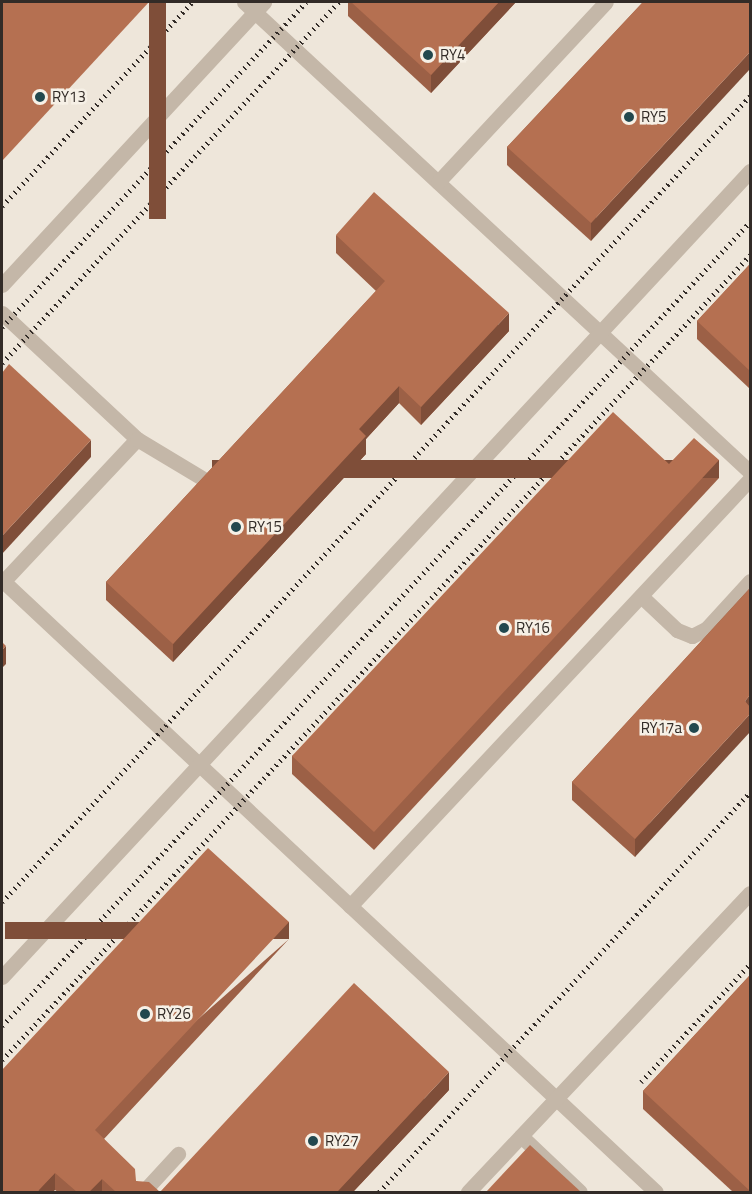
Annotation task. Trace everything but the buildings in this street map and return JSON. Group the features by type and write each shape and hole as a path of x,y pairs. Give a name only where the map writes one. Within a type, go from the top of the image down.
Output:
{"lane":[{"path":"438,182 606,2"},
{"path":"2,285 254,5 438,182 750,472"},
{"path":"2,977 750,171"},
{"path":"2,313 137,439 202,478"},
{"path":"137,439 2,582 656,1192"},
{"path":"350,906 750,479"},
{"path":"641,596 677,630 692,636 706,629 750,581"},
{"path":"468,1192 750,893"},
{"path":"521,1136 580,1192"},
{"path":"143,1192 178,1154"}],"railway":[{"path":"2,206 192,2"},
{"path":"2,327 306,2"},
{"path":"2,363 339,2"},
{"path":"2,902 750,96"},
{"path":"2,1026 750,222"},
{"path":"2,1060 750,255"},
{"path":"379,1192 750,792"},
{"path":"641,1082 750,964"}],"place":[{"name":"RY4","path":"428,55"},
{"name":"RY13","path":"40,97"},
{"name":"RY5","path":"629,117"},
{"name":"RY15","path":"236,527"},
{"name":"RY16","path":"504,628"},
{"name":"RY17a","path":"694,728"},
{"name":"RY26","path":"145,1014"},
{"name":"RY27","path":"313,1141"}]}
